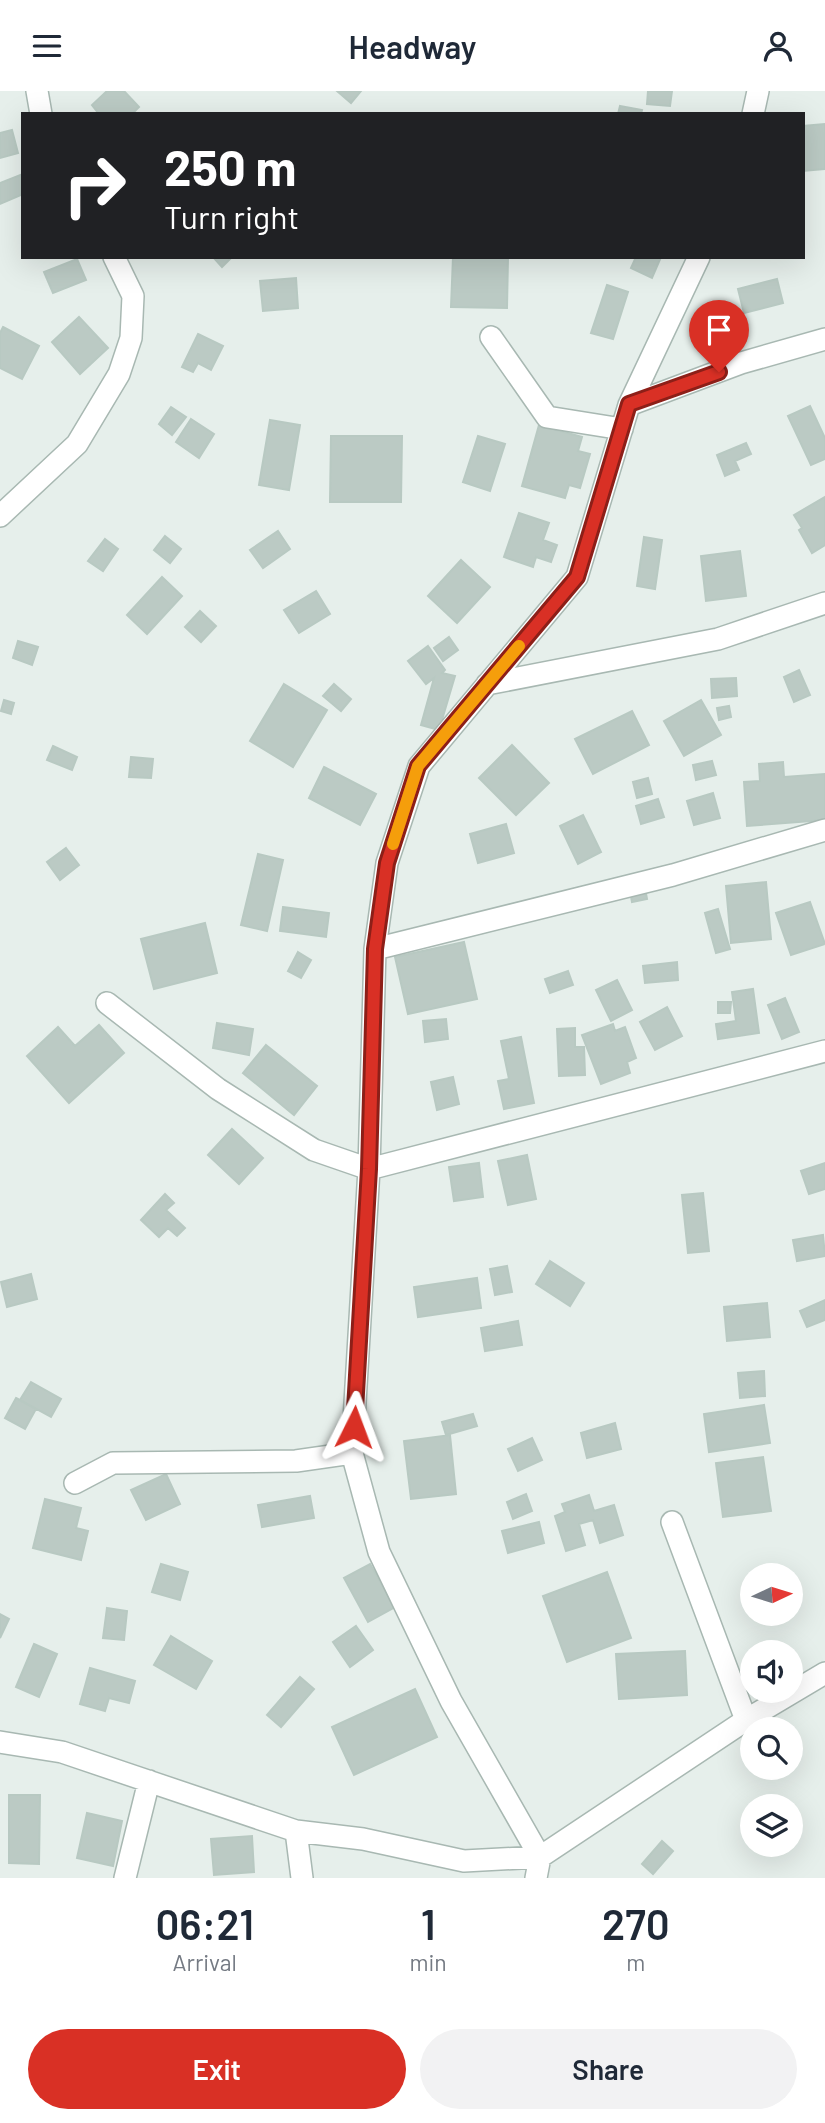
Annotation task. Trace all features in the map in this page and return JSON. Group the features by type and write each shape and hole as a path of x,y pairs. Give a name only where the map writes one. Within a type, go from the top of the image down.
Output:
{"street":[{"path":"37,91 41,112"},
{"path":"753,112 758,91"},
{"path":"0,516 77,444 119,374 131,338 133,296 115,259"},
{"path":"538,1867 451,1701 379,1552 352,1453 369,1169 375,949 387,863 418,766 577,577 629,404 698,259"},
{"path":"491,337 547,417 622,429"},
{"path":"629,404 741,363 825,339"},
{"path":"487,684 718,639 825,603"},
{"path":"375,949 673,875 825,831"},
{"path":"107,1003 218,1089 314,1150 369,1169 825,1051"},
{"path":"75,1483 113,1463 296,1461 352,1453"},
{"path":"672,1522 745,1717"},
{"path":"751,1717 825,1673"},
{"path":"0,1742 62,1752 296,1831 363,1839 464,1861 538,1867 740,1724"},
{"path":"125,1878 149,1781"},
{"path":"296,1831 302,1878"}],"building":[{"path":"107,91 124,91 139,107 134,112 97,112 92,105"},
{"path":"337,91 361,91 351,103"},
{"path":"648,91 672,91 670,106 647,104"},
{"path":"620,106 642,110 642,112 618,112"},
{"path":"825,124 825,169 805,171 805,126"},
{"path":"12,130 18,153 0,158 0,133"},
{"path":"21,175 21,195 0,204 0,183"},
{"path":"77,259 86,280 53,293 44,272"},
{"path":"215,259 230,259 222,267"},
{"path":"453,259 508,259 507,308 451,307"},
{"path":"635,259 660,259 652,278 631,268"},
{"path":"296,278 298,308 263,311 260,281"},
{"path":"777,279 783,303 744,313 738,289"},
{"path":"607,285 628,292 613,339 591,333"},
{"path":"79,317 108,348 80,374 52,342"},
{"path":"3,327 39,346 22,379 0,368 0,333"},
{"path":"198,334 223,346 211,370 198,363 193,372 182,367"},
{"path":"810,406 825,438 825,459 811,465 788,416"},
{"path":"171,407 186,417 172,435 159,424"},
{"path":"191,419 214,434 199,458 176,442"},
{"path":"270,420 300,425 289,490 259,485"},
{"path":"539,425 582,437 578,451 590,454 580,488 569,485 565,498 522,486"},
{"path":"331,436 402,436 401,502 330,502"},
{"path":"478,436 505,444 490,491 463,482"},
{"path":"746,443 751,454 735,461 739,470 725,476 717,455"},
{"path":"825,497 825,545 812,553 794,515"},
{"path":"519,513 549,523 543,540 557,545 551,562 536,557 533,567 504,557"},
{"path":"278,531 290,549 263,568 250,550"},
{"path":"165,536 181,549 170,563 154,550"},
{"path":"644,537 662,540 655,589 637,586"},
{"path":"105,539 118,549 103,571 88,561"},
{"path":"740,551 746,596 706,601 701,556"},
{"path":"461,560 490,587 457,623 428,596"},
{"path":"162,577 182,596 147,634 127,615"},
{"path":"316,591 330,614 299,633 284,610"},
{"path":"200,611 216,626 201,642 185,627"},
{"path":"449,637 458,650 443,661 434,648"},
{"path":"18,641 38,647 32,665 13,658"},
{"path":"428,646 445,670 442,673 455,676 439,730 421,725 434,678 426,684 408,661"},
{"path":"799,670 810,695 794,702 784,677"},
{"path":"736,678 737,696 712,698 711,679"},
{"path":"284,684 327,710 293,767 250,741"},
{"path":"334,684 351,699 341,711 323,696"},
{"path":"4,700 14,703 11,714 1,711"},
{"path":"701,700 721,735 684,756 664,721"},
{"path":"729,706 731,717 719,720 717,708"},
{"path":"632,711 649,745 593,774 575,739"},
{"path":"512,745 549,783 516,815 479,778"},
{"path":"53,746 77,757 72,770 47,760"},
{"path":"131,757 153,759 151,778 129,777"},
{"path":"712,761 716,775 696,780 693,765"},
{"path":"783,762 784,777 825,774 825,820 747,826 744,782 760,781 759,764"},
{"path":"324,767 376,794 360,825 309,798"},
{"path":"648,778 652,794 637,798 633,782"},
{"path":"713,793 720,818 694,825 687,801"},
{"path":"658,799 664,817 641,824 636,806"},
{"path":"583,815 601,852 578,864 560,826"},
{"path":"506,824 514,853 478,863 470,834"},
{"path":"66,848 79,865 60,880 47,862"},
{"path":"258,854 283,860 267,931 241,925"},
{"path":"766,882 771,939 731,943 726,886"},
{"path":"645,888 647,899 632,902 630,891"},
{"path":"810,902 825,944 791,955 776,913"},
{"path":"283,907 329,913 326,937 280,931"},
{"path":"718,909 730,949 716,953 705,913"},
{"path":"205,923 217,973 154,989 141,939"},
{"path":"464,942 477,999 408,1014 395,957"},
{"path":"298,952 311,960 301,978 288,971"},
{"path":"677,962 678,980 645,983 643,966"},
{"path":"568,971 573,985 550,993 545,979"},
{"path":"617,980 632,1010 611,1021 596,990"},
{"path":"753,989 759,1033 718,1039 716,1024 736,1021 732,992"},
{"path":"785,998 799,1032 782,1039 768,1005"},
{"path":"718,1002 731,1002 730,1013 718,1013"},
{"path":"667,1007 682,1036 655,1050 640,1022"},
{"path":"446,1019 448,1039 425,1042 423,1021"},
{"path":"217,1023 253,1029 249,1055 213,1048"},
{"path":"613,1024 615,1031 625,1027 636,1058 627,1062 630,1073 601,1084 582,1035"},
{"path":"99,1025 124,1053 69,1103 27,1056 58,1027 75,1046"},
{"path":"575,1028 575,1047 584,1047 585,1075 559,1076 557,1029"},
{"path":"521,1037 534,1103 504,1109 498,1081 509,1079 501,1041"},
{"path":"266,1045 317,1086 294,1115 243,1073"},
{"path":"453,1077 459,1104 437,1110 431,1082"},
{"path":"232,1129 263,1158 239,1184 208,1155"},
{"path":"527,1155 536,1199 508,1205 498,1161"},
{"path":"479,1163 483,1197 454,1201 449,1167"},
{"path":"825,1163 825,1189 809,1194 801,1171"},
{"path":"703,1193 709,1251 688,1253 682,1195"},
{"path":"165,1194 174,1203 166,1210 185,1228 177,1236 168,1228 159,1237 141,1220"},
{"path":"823,1235 825,1256 797,1261 793,1240"},
{"path":"550,1261 584,1283 570,1306 536,1284"},
{"path":"507,1266 512,1292 495,1295 490,1269"},
{"path":"31,1274 37,1299 7,1307 1,1282"},
{"path":"477,1278 481,1308 418,1317 414,1287"},
{"path":"825,1300 825,1320 807,1327 800,1311"},
{"path":"767,1303 770,1337 727,1341 724,1307"},
{"path":"518,1321 522,1345 485,1351 481,1328"},
{"path":"764,1371 765,1396 740,1398 738,1373"},
{"path":"31,1382 61,1399 51,1417 20,1400"},
{"path":"16,1398 36,1409 25,1429 5,1418"},
{"path":"764,1405 770,1443 709,1452 704,1414"},
{"path":"473,1414 477,1426 446,1435 442,1422"},
{"path":"615,1423 621,1449 587,1458 581,1433"},
{"path":"450,1435 456,1494 411,1499 404,1441"},
{"path":"532,1438 542,1460 518,1471 508,1449"},
{"path":"763,1457 771,1511 723,1517 716,1463"},
{"path":"166,1474 180,1504 146,1520 131,1490"},
{"path":"526,1494 532,1511 513,1519 507,1502"},
{"path":"589,1495 594,1511 614,1505 623,1535 600,1543 593,1520 579,1524 585,1545 566,1551 555,1516 565,1512 562,1504"},
{"path":"310,1496 314,1518 262,1527 258,1505"},
{"path":"45,1499 81,1508 76,1528 88,1531 81,1560 33,1548"},
{"path":"539,1522 544,1543 508,1553 502,1531"},
{"path":"161,1564 188,1572 180,1600 152,1592"},
{"path":"370,1564 395,1607 368,1622 344,1578"},
{"path":"607,1572 631,1638 567,1662 543,1596"},
{"path":"107,1608 127,1611 124,1640 103,1638"},
{"path":"0,1614 9,1619 0,1638"},
{"path":"356,1626 373,1650 350,1667 333,1642"},
{"path":"171,1636 212,1661 196,1689 154,1665"},
{"path":"34,1644 57,1654 39,1697 16,1687"},
{"path":"685,1651 687,1695 619,1699 616,1654"},
{"path":"90,1668 135,1681 129,1703 109,1698 105,1711 80,1704"},
{"path":"300,1677 314,1689 281,1727 267,1715"},
{"path":"415,1689 437,1737 354,1775 332,1727"},
{"path":"9,1795 40,1795 39,1864 9,1863"},
{"path":"87,1813 122,1821 113,1866 77,1858"},
{"path":"252,1836 254,1872 214,1875 211,1839"},
{"path":"662,1841 673,1851 653,1874 642,1864"}],"slow traffic":[{"path":"393,844 418,766 519,646"}],"route":[{"path":"354,1427 369,1169 375,949 387,863 418,766 577,577 629,404 719,372"}]}
